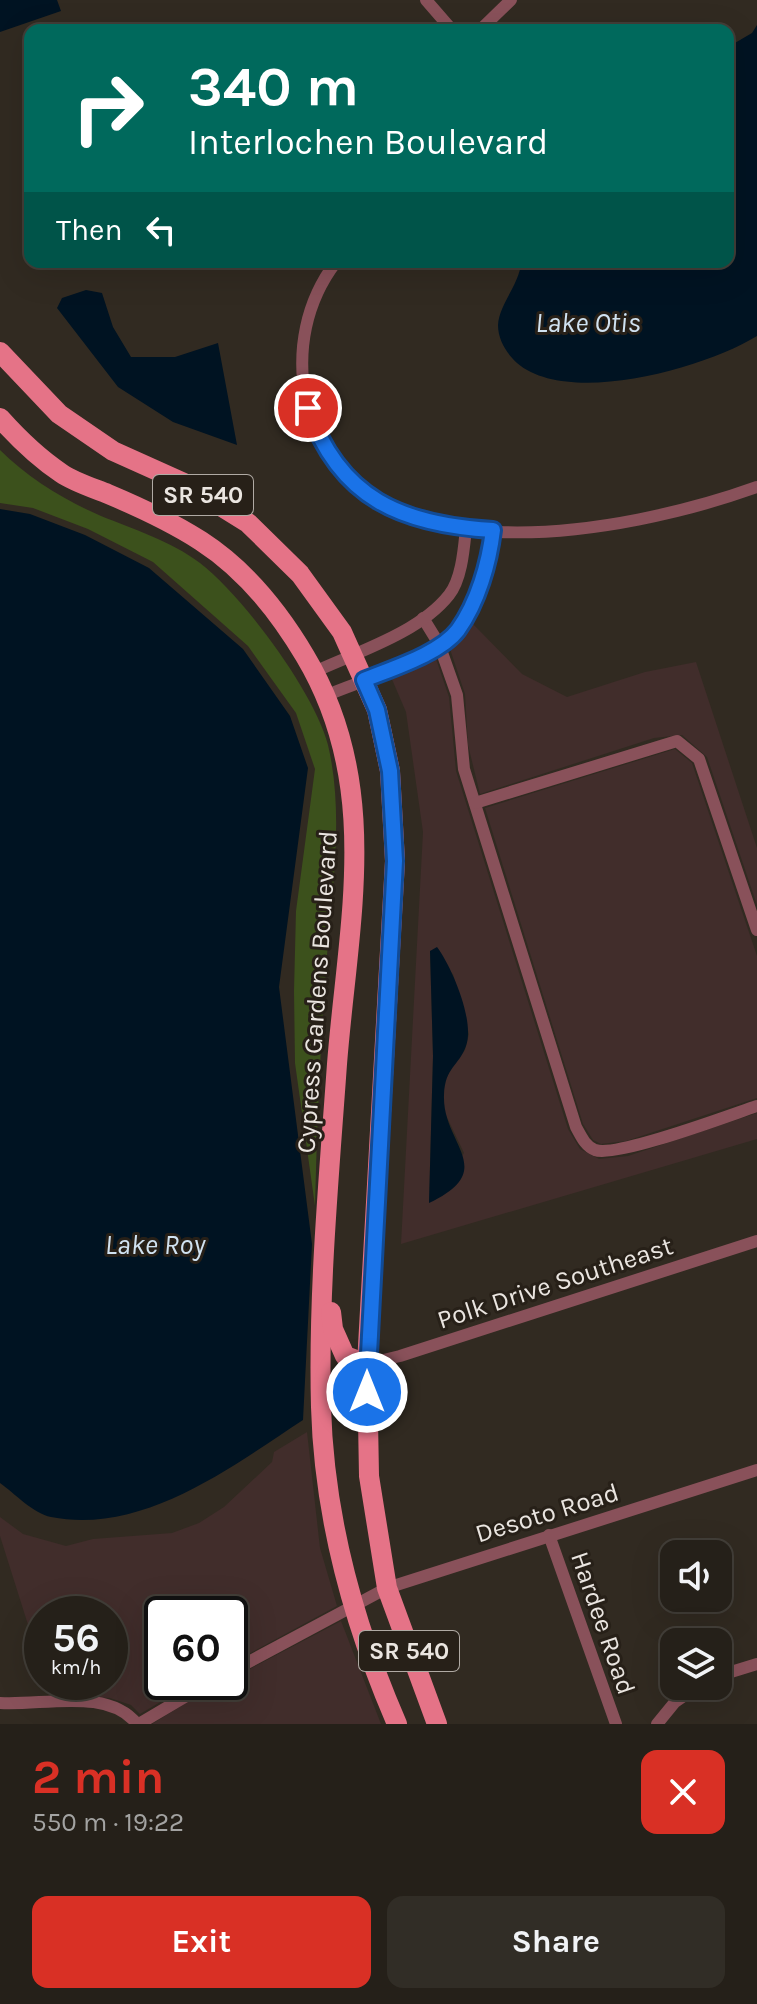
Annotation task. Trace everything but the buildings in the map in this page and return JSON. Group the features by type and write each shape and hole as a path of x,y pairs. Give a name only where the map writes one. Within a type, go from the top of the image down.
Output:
{"main road":[{"name":"SR 540","path":"0,352 59,414 113,451 182,482 248,523 300,574 342,632 377,710 390,771 395,861 367,1364 369,1476 387,1588 437,1724"},
{"name":"Cypress Gardens Boulevard","path":"0,418 62,474 202,542 262,591 314,672 346,748 355,804 353,888 337,1063 325,1268 321,1407 328,1490 354,1607 374,1672 397,1724"},
{"path":"325,1268 333,1329 345,1356 367,1364"}],"street":[{"path":"426,0 447,24"},
{"path":"486,24 511,0"},
{"path":"333,268 308,316 301,353 303,387 315,429 348,478 395,512 466,528 536,532 616,526 678,513 757,487"},
{"path":"314,672 423,618 451,593 466,528"},
{"path":"325,696 422,656 457,631 483,581 493,530"},
{"path":"423,618 439,644 457,695 460,746 475,803 576,1127 587,1146 598,1152 628,1148 757,1106"},
{"path":"475,803 677,741 699,759 757,930"},
{"name":"Polk Drive Southeast","path":"367,1364 757,1241"},
{"name":"Desoto Road","path":"248,1663 387,1588 757,1470"},
{"name":"Hardee Road","path":"549,1535 616,1724"},
{"path":"732,1672 757,1664"},
{"path":"0,1703 78,1702 108,1706 127,1712 138,1724 179,1700"},
{"path":"657,1724 678,1700"}],"shaded area":[{"path":"473,624 522,674 567,697 645,672 696,662 757,848 757,905 707,757 682,735 654,738 480,794 468,745 465,694 449,646"},
{"path":"435,656 449,697 456,771 568,1129 580,1149 599,1159 628,1156 757,1113 757,1139 401,1244 423,832 406,712 391,677","holes":["430,951 453,974 469,1034 465,1050 452,1065 444,1083 443,1109 464,1153 429,1202 433,1056"]},
{"path":"675,749 692,763 757,956 757,1098 626,1141 601,1144 593,1140 583,1124 485,808"},
{"path":"307,1432 320,1548 337,1606 248,1654 248,1596 144,1596 144,1700 164,1700 140,1714 131,1705 116,1700 128,1700 128,1596 24,1596 24,1612 0,1536 0,1517 23,1534 66,1546 93,1539 172,1533 199,1523 224,1507 272,1462 274,1452"},
{"path":"341,1621 381,1724 152,1724 191,1700 248,1700 248,1670"}],"green space":[{"path":"0,450 22,470 74,503 164,542 200,563 236,598 275,646 320,724 333,772 336,828 322,1028 315,1206 295,1063 294,991 296,911 315,769 296,713 248,646 153,562 88,529 33,508 0,503"}],"water":[{"path":"0,0 57,0 61,11 0,32"},
{"name":"Lake Otis","path":"757,25 757,336 705,360 672,370 602,382 569,382 540,376 517,363 504,346 498,325 520,268 734,268 734,44 752,33"},
{"path":"86,290 102,293 113,327 131,357 175,357 218,343 237,445 173,422 118,387 57,308 62,298"},
{"name":"Lake Roy","path":"0,509 30,514 85,535 149,568 243,649 290,716 308,768 279,987 312,1244 303,1420 246,1458 184,1493 152,1507 119,1516 85,1520 45,1515 31,1508 0,1483"},
{"path":"437,947 455,981 467,1023 466,1046 447,1078 444,1095 446,1113 464,1167 461,1179 450,1191 429,1203 433,1056 430,951"}],"route":[{"path":"308,408 315,429 338,467 379,503 395,512 432,523 493,530 483,581 457,631 422,656 364,680 377,710 390,771 395,861 367,1392"}]}
